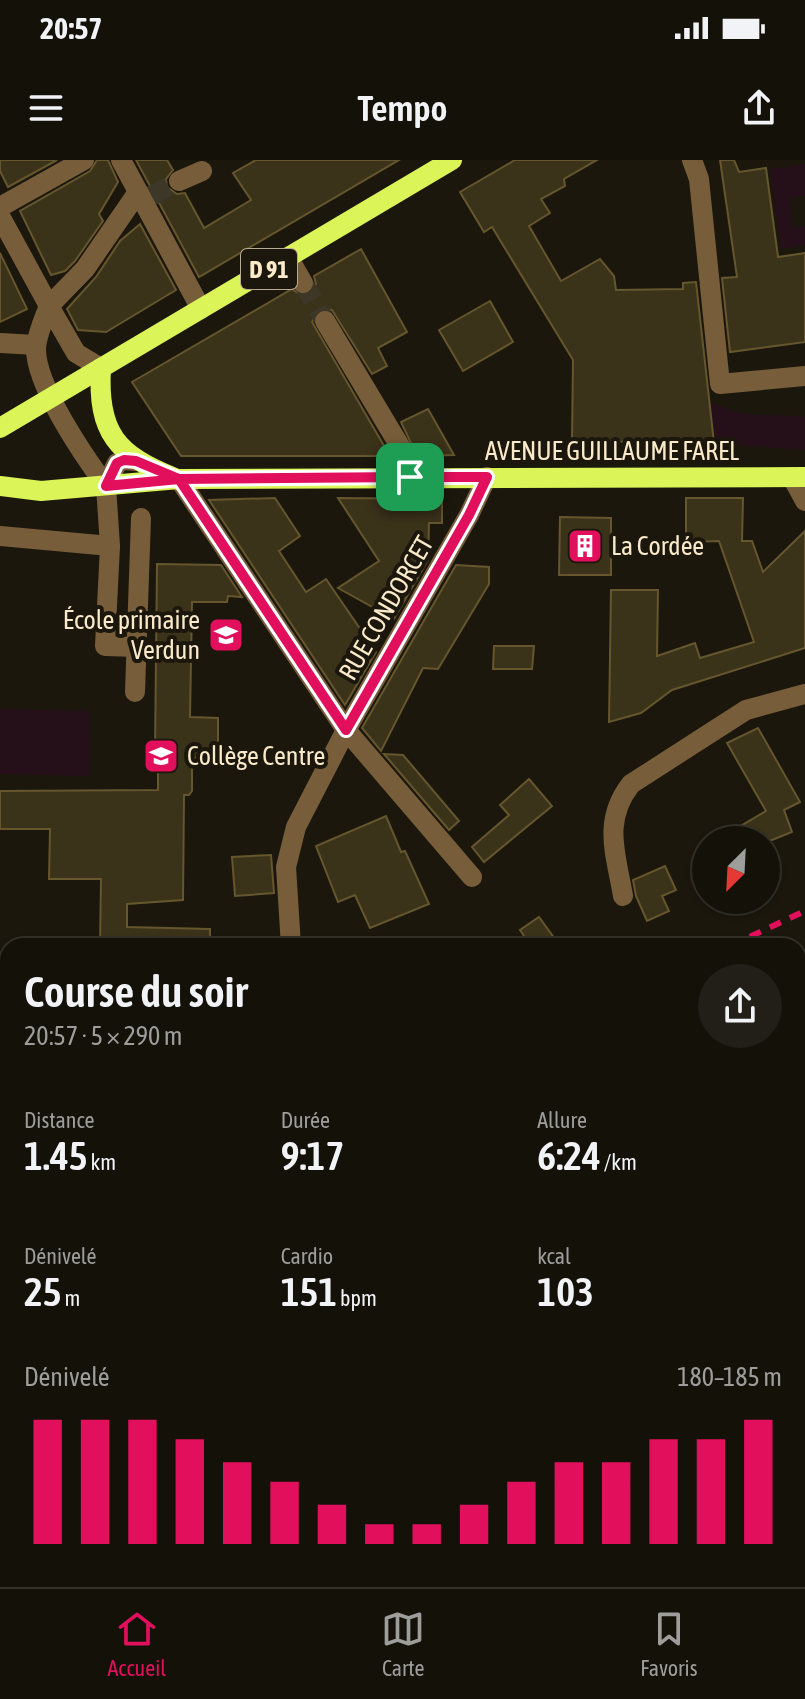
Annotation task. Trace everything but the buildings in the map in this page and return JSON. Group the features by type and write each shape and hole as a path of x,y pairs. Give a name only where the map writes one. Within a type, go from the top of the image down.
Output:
{"main road":[{"name":"D 91","path":"0,428 441,163"},
{"path":"101,368 99,390 106,425 125,453 136,461 179,479"},
{"name":"AVENUE GUILLAUME FAREL","path":"0,486 41,491 179,479 799,477"}],"street":[{"path":"0,207 84,160"},
{"path":"121,160 144,196 201,309"},
{"path":"692,160 699,179 720,384 805,376"},
{"path":"179,181 202,171"},
{"path":"106,486 82,454 52,397 37,363 36,345 49,306 85,269 144,196"},
{"path":"0,216 76,353 101,368"},
{"path":"288,257 303,283"},
{"path":"325,321 401,448 410,477"},
{"path":"0,343 36,345"},
{"path":"136,461 117,463 106,486 110,546 105,646 136,647"},
{"name":"RUE CONDORCET","path":"290,938 286,867 296,827 346,730 469,515 487,477"},
{"path":"799,477 805,501"},
{"path":"179,479 346,730 472,877"},
{"path":"135,692 141,518"},
{"path":"0,536 110,546"},
{"path":"623,896 612,822 619,799 631,784 746,710 805,694"}],"shaded area":[{"path":"805,164 805,196 790,198 793,227 805,226 805,245 781,249 770,169"},
{"path":"708,399 732,411 805,417 805,450 714,443"},
{"path":"0,709 90,711 89,776 0,774"}],"tunnel":[{"path":"151,196 179,181"},
{"path":"303,283 325,321"}],"railway":[{"path":"747,938 805,911"}],"place":[{"name":"La Cordée","path":"585,546"},
{"name":"École primaire Verdun","path":"226,635"},
{"name":"Collège Centre","path":"161,756"}],"route":[{"path":"410,477 179,479 136,461 124,460 117,463 106,486 179,479 346,730 418,607 487,477 410,477"}]}
